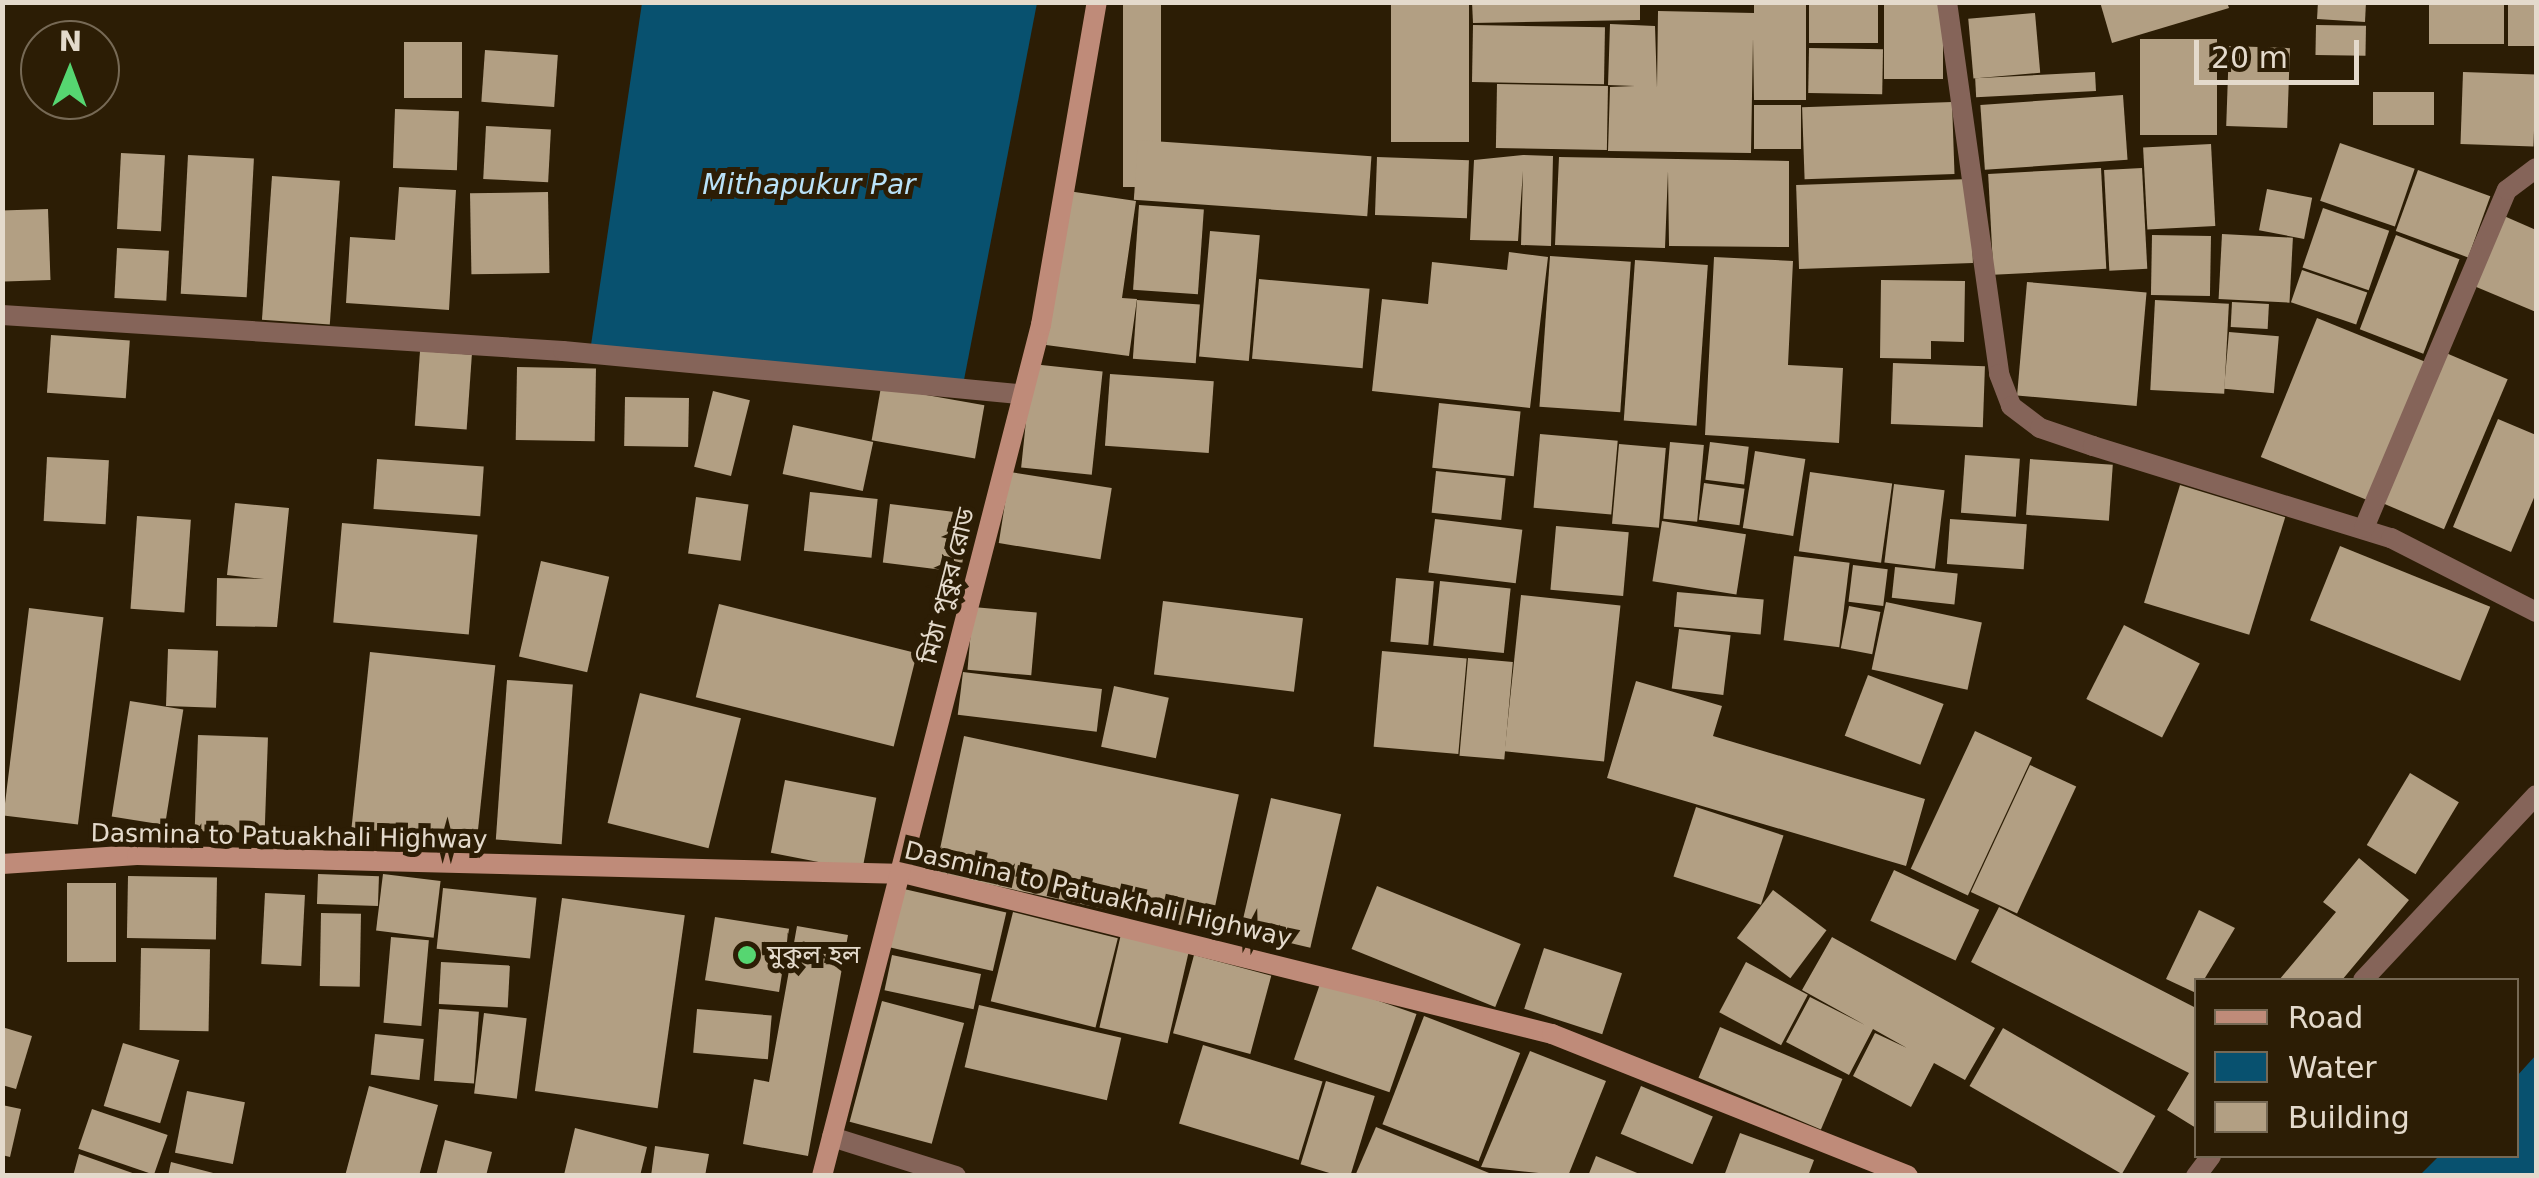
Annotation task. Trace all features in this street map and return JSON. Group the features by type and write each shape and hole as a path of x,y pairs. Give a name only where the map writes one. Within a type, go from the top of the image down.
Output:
{"street":[{"name":"মিঠা পুকুর রোড","path":"822,1176 907,874 1022,394 1097,2"},
{"path":"1948,2 1998,374 2011,406 2075,440 2364,528 2536,612"},
{"path":"2364,528 2506,190 2536,168"},
{"path":"2,316 562,351 1022,394"},
{"path":"2365,978 2536,794"},
{"name":"Dasmina to Patuakhali Highway","path":"2,864 136,855 907,874 1552,1034 1908,1176"},
{"path":"832,1137 956,1176"}],"water":[{"name":"Mithapukur Par","path":"642,3 1037,3 963,385 591,345"},
{"path":"2536,1055 2536,1175 2420,1175 2437,1158 2519,1158 2519,1074"}],"building":[{"path":"1123,2 1161,2 1161,187 1123,187"},
{"path":"1391,2 1469,2 1469,142 1391,142"},
{"path":"1472,2 1640,2 1640,20 1473,23"},
{"path":"1754,2 1806,2 1806,100 1754,100 1753,38 1751,153 1608,151 1610,87 1635,86 1608,85 1610,24 1655,26 1657,88 1658,11 1754,13"},
{"path":"1809,2 1878,2 1878,43 1809,43"},
{"path":"1884,2 1943,2 1943,79 1884,79"},
{"path":"2100,2 2227,2 2229,8 2112,43"},
{"path":"2318,2 2366,2 2365,22 2317,19"},
{"path":"2429,2 2504,2 2504,44 2429,44"},
{"path":"2508,2 2536,2 2536,46 2508,46"},
{"path":"2035,13 2040,73 1973,79 1968,19"},
{"path":"1473,25 1605,27 1604,84 1472,82"},
{"path":"2316,25 2366,26 2365,56 2315,55"},
{"path":"2140,39 2217,39 2217,135 2140,135"},
{"path":"404,42 462,42 462,98 404,98"},
{"path":"2229,46 2290,48 2287,128 2226,126"},
{"path":"1809,48 1883,49 1882,94 1808,93"},
{"path":"485,50 558,55 554,107 481,102"},
{"path":"2095,72 2096,91 1976,97 1975,78"},
{"path":"2463,72 2536,75 2533,147 2460,144"},
{"path":"1497,84 1608,86 1607,150 1496,148"},
{"path":"2373,92 2434,92 2434,125 2373,125"},
{"path":"2123,95 2128,160 1985,170 1980,105"},
{"path":"1952,102 1955,174 1805,179 1802,107"},
{"path":"1754,105 1801,105 1801,149 1754,149"},
{"path":"395,109 459,111 457,170 393,168"},
{"path":"486,126 551,129 548,182 483,179"},
{"path":"1138,140 1371,156 1367,216 1134,200"},
{"path":"2340,143 2415,169 2395,226 2320,201"},
{"path":"2211,144 2215,226 2147,229 2143,148"},
{"path":"121,153 165,155 161,231 117,229"},
{"path":"188,155 254,158 247,297 181,294"},
{"path":"1553,156 1551,246 1521,245 1523,171 1518,241 1470,240 1474,160"},
{"path":"1377,157 1469,160 1467,218 1375,215"},
{"path":"1559,157 1789,161 1789,247 1669,246 1668,171 1665,248 1555,245"},
{"path":"2101,168 2106,269 1993,275 1988,174"},
{"path":"2142,168 2147,269 2109,271 2104,170"},
{"path":"2418,170 2490,196 2468,257 2396,231"},
{"path":"272,176 340,181 330,324 262,320"},
{"path":"1970,179 1973,263 1799,269 1796,185"},
{"path":"399,187 456,190 449,310 346,303 350,237 395,240"},
{"path":"2267,189 2312,198 2304,239 2259,230"},
{"path":"1068,191 1136,201 1122,298 1137,299 1129,356 1046,345"},
{"path":"548,192 549,273 471,274 470,193"},
{"path":"1139,205 1204,210 1198,294 1133,290"},
{"path":"2323,208 2389,231 2369,290 2302,268"},
{"path":"48,209 50,280 5,282 2,211"},
{"path":"2504,216 2536,230 2536,312 2474,286"},
{"path":"1210,231 1260,235 1249,361 1199,357"},
{"path":"2222,234 2293,238 2290,303 2219,299"},
{"path":"2152,235 2211,236 2210,296 2151,295"},
{"path":"2396,235 2459,259 2423,354 2360,329"},
{"path":"117,248 169,251 166,301 114,298"},
{"path":"1509,252 1548,257 1530,408 1372,391 1382,299 1428,304 1432,262 1507,270"},
{"path":"1550,256 1631,262 1620,412 1539,407"},
{"path":"1714,257 1793,261 1788,365 1843,368 1839,443 1705,435"},
{"path":"1635,260 1708,265 1697,426 1624,421"},
{"path":"2302,270 2367,292 2356,325 2291,302"},
{"path":"1259,279 1370,289 1363,368 1252,359"},
{"path":"1881,280 1965,281 1964,342 1931,341 1931,359 1880,358"},
{"path":"2027,282 2147,292 2137,406 2017,396"},
{"path":"1137,300 1200,304 1196,363 1133,359"},
{"path":"2155,300 2229,304 2224,394 2150,390"},
{"path":"2232,302 2269,304 2268,329 2231,327"},
{"path":"2317,318 2425,361 2368,501 2261,457"},
{"path":"2229,332 2279,336 2274,393 2224,389"},
{"path":"51,335 130,341 126,398 47,393"},
{"path":"420,351 472,355 467,429 415,426"},
{"path":"2446,353 2508,379 2444,529 2382,503"},
{"path":"1893,363 1985,366 1983,427 1891,424"},
{"path":"1032,364 1103,371 1092,475 1021,467"},
{"path":"517,367 596,368 595,441 516,440"},
{"path":"1110,374 1214,381 1209,453 1105,446"},
{"path":"881,387 984,405 975,458 872,440"},
{"path":"713,391 750,400 731,476 694,467"},
{"path":"625,397 689,398 688,447 624,446"},
{"path":"1439,403 1521,412 1514,476 1432,468"},
{"path":"2498,419 2536,435 2536,493 2511,552 2453,527"},
{"path":"793,425 873,442 863,491 783,474"},
{"path":"1540,434 1618,441 1611,515 1534,508"},
{"path":"1670,442 1704,445 1697,522 1663,519"},
{"path":"1710,442 1749,447 1744,484 1705,480"},
{"path":"1619,444 1666,448 1659,528 1612,524"},
{"path":"1755,451 1805,459 1793,536 1743,528"},
{"path":"1965,455 2020,459 2016,517 1961,513"},
{"path":"47,457 109,460 106,524 44,521"},
{"path":"377,459 484,466 480,516 374,509"},
{"path":"2030,459 2113,465 2109,521 2026,515"},
{"path":"1436,471 1506,478 1501,520 1432,513"},
{"path":"1010,472 1112,488 1100,559 999,543"},
{"path":"1810,472 1892,484 1881,563 1799,551"},
{"path":"1704,483 1745,489 1739,525 1699,520"},
{"path":"1894,484 1945,490 1935,569 1884,562"},
{"path":"2180,485 2285,517 2249,635 2144,603"},
{"path":"810,492 878,499 871,558 804,551"},
{"path":"696,497 748,504 741,561 688,553"},
{"path":"235,503 289,508 277,627 216,626 217,578 264,579 227,575"},
{"path":"890,504 968,514 961,572 883,563"},
{"path":"137,516 191,520 184,613 131,609"},
{"path":"1435,519 1522,530 1516,583 1428,573"},
{"path":"1950,519 2027,524 2024,569 1947,564"},
{"path":"1662,521 1746,534 1736,595 1652,581"},
{"path":"342,523 477,535 469,634 333,623"},
{"path":"1556,526 1629,532 1623,596 1550,590"},
{"path":"2340,546 2490,607 2460,681 2310,620"},
{"path":"1794,556 1850,563 1839,647 1784,640"},
{"path":"541,561 609,577 587,672 519,656"},
{"path":"1853,565 1888,569 1883,606 1848,602"},
{"path":"1895,567 1958,574 1954,604 1892,598"},
{"path":"1396,578 1434,581 1428,645 1390,642"},
{"path":"1440,581 1511,588 1504,653 1433,646"},
{"path":"1677,592 1764,600 1761,634 1674,627"},
{"path":"1521,595 1620,605 1604,762 1505,751"},
{"path":"1163,601 1303,618 1294,692 1154,674"},
{"path":"1886,602 1982,622 1968,690 1872,669"},
{"path":"719,604 917,653 894,747 696,697"},
{"path":"1849,606 1880,612 1872,654 1841,648"},
{"path":"973,607 1037,613 1031,675 968,670"},
{"path":"29,608 103,617 78,825 4,815"},
{"path":"2124,625 2200,664 2162,738 2086,699"},
{"path":"1679,629 1731,635 1723,695 1672,689"},
{"path":"168,649 218,651 216,708 166,706"},
{"path":"1382,651 1467,658 1458,754 1374,747"},
{"path":"370,652 495,665 477,841 351,828"},
{"path":"1468,658 1513,662 1504,760 1459,756"},
{"path":"963,672 1102,689 1097,732 958,715"},
{"path":"1868,675 1944,704 1920,765 1845,736"},
{"path":"507,680 573,685 562,844 496,840"},
{"path":"1636,681 1722,706 1713,736 1925,799 1906,866 1607,778"},
{"path":"1114,686 1169,698 1156,758 1101,747"},
{"path":"640,693 741,718 708,848 608,823"},
{"path":"130,701 183,709 165,825 112,817"},
{"path":"1975,731 2032,758 1968,895 1911,869"},
{"path":"198,735 268,737 265,833 195,831"},
{"path":"964,736 1239,794 1210,931 935,873"},
{"path":"2030,765 2076,787 2017,913 1971,892"},
{"path":"2410,773 2459,802 2416,874 2367,845"},
{"path":"785,780 876,798 862,870 771,853"},
{"path":"1271,798 1341,814 1310,948 1240,931"},
{"path":"1696,807 1783,835 1761,905 1673,876"},
{"path":"2359,858 2409,900 2344,978 2281,978 2336,912 2323,902"},
{"path":"1894,870 1979,910 1956,960 1870,921"},
{"path":"318,874 379,876 378,906 317,904"},
{"path":"383,874 441,881 434,938 376,931"},
{"path":"128,876 217,878 216,940 127,938"},
{"path":"67,883 116,883 116,962 67,962"},
{"path":"1377,886 1521,944 1495,1007 1352,949"},
{"path":"443,888 536,898 530,958 437,949"},
{"path":"904,889 1006,913 993,971 891,947"},
{"path":"1773,890 1827,930 1790,978 1737,938"},
{"path":"265,893 305,895 301,966 261,964"},
{"path":"562,898 685,915 658,1108 535,1091"},
{"path":"1999,907 2194,1007 2194,1127 2167,1110 2189,1073 1971,962"},
{"path":"2199,910 2235,928 2205,978 2194,978 2194,992 2166,979"},
{"path":"1013,912 1118,938 1096,1027 991,1001"},
{"path":"321,913 361,914 360,987 320,986"},
{"name":"মুকুল হল","path":"715,917 789,929 779,992 705,980"},
{"path":"797,926 848,935 808,1156 743,1144 754,1079 769,1082"},
{"path":"1121,934 1189,950 1168,1043 1099,1028"},
{"path":"391,937 429,940 421,1026 384,1023"},
{"path":"1832,937 1995,1028 1965,1080 1934,1063 1911,1107 1853,1076 1875,1033 1907,1048 1873,1029 1849,1075 1786,1042 1810,997 1865,1025 1802,990"},
{"path":"141,948 210,949 209,1031 140,1030"},
{"path":"1544,948 1622,973 1602,1034 1524,1009"},
{"path":"892,955 981,974 974,1009 885,990"},
{"path":"1194,955 1271,976 1250,1054 1173,1033"},
{"path":"441,962 510,966 508,1008 439,1004"},
{"path":"1746,962 1808,995 1781,1045 1719,1012"},
{"path":"1321,981 1416,1014 1389,1092 1294,1059"},
{"path":"882,1001 964,1023 932,1144 850,1122"},
{"path":"979,1005 1121,1038 1107,1100 965,1067"},
{"path":"439,1009 479,1012 474,1084 434,1081"},
{"path":"697,1009 772,1016 768,1059 693,1053"},
{"path":"484,1013 527,1018 517,1099 474,1093"},
{"path":"1424,1016 1520,1053 1479,1161 1382,1124"},
{"path":"2,1027 32,1036 16,1089 2,1085"},
{"path":"1720,1027 1842,1079 1821,1130 1699,1078"},
{"path":"2003,1028 2155,1116 2122,1174 1970,1086"},
{"path":"375,1034 424,1039 419,1080 371,1075"},
{"path":"123,1043 179,1060 160,1123 104,1106"},
{"path":"1203,1045 1323,1082 1299,1160 1179,1123"},
{"path":"1530,1051 1606,1081 1568,1176 1481,1167"},
{"path":"1326,1081 1375,1096 1350,1176 1301,1164"},
{"path":"369,1086 438,1105 419,1176 345,1176"},
{"path":"1641,1086 1713,1116 1692,1164 1621,1134"},
{"path":"187,1091 245,1102 233,1164 175,1153"},
{"path":"2,1105 21,1109 10,1157 2,1155"},
{"path":"92,1109 168,1135 154,1175 78,1149"},
{"path":"1376,1127 1494,1175 1494,1176 1355,1176"},
{"path":"575,1128 647,1147 640,1176 564,1175"},
{"path":"1740,1133 1814,1160 1808,1176 1724,1176"},
{"path":"445,1140 492,1152 486,1176 436,1176"},
{"path":"655,1146 709,1154 705,1176 651,1176"},
{"path":"79,1154 138,1175 138,1176 73,1176"},
{"path":"1596,1156 1642,1175 1642,1176 1588,1176"},
{"path":"171,1162 217,1174 168,1176"}],"place":[{"name":"মুকুল হল","path":"747,955"}]}
